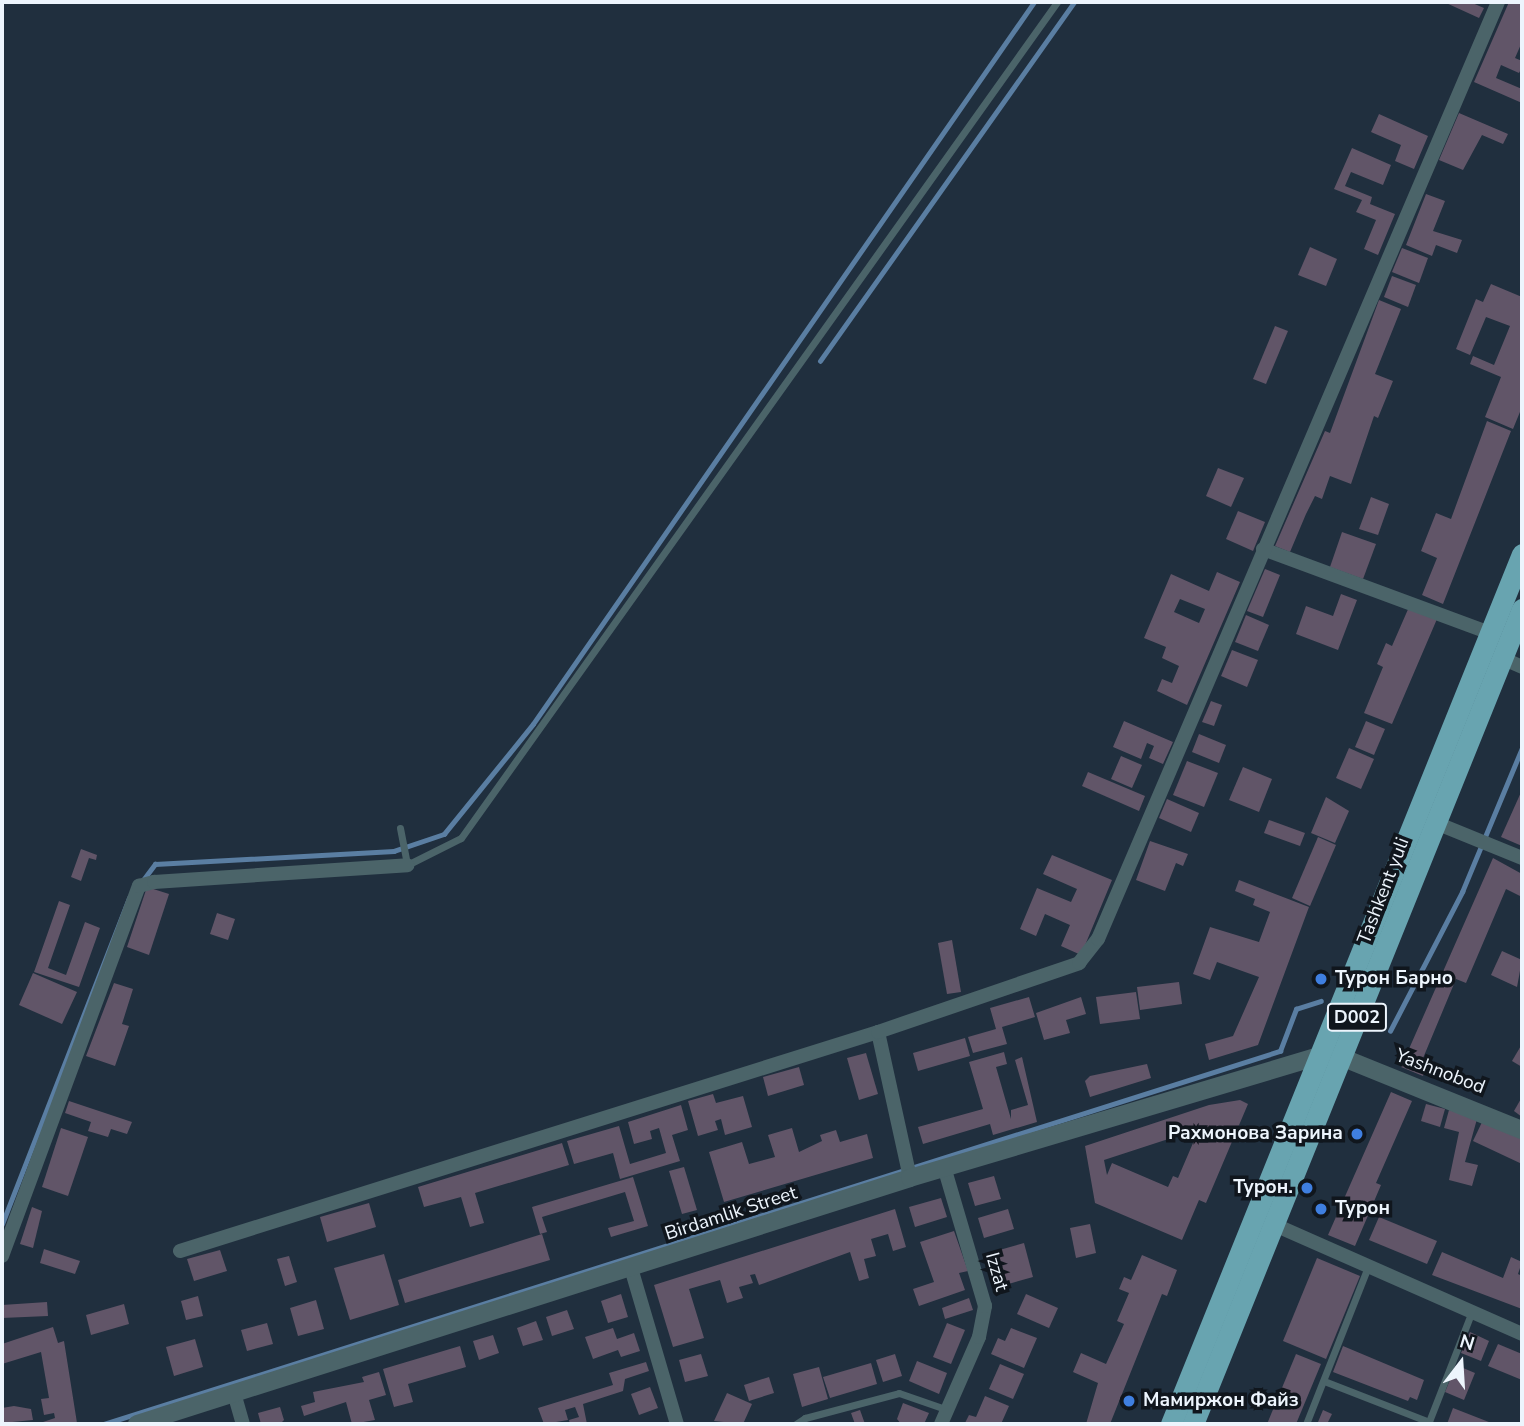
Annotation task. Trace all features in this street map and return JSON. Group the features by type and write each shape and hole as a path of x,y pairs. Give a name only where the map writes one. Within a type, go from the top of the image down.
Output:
{"highway":[{"name":"Tashkent yuli","path":"1193,1424 1275,1225 1330,1057 1522,554"},
{"name":"Tashkent yuli","path":"1171,1424 1330,1057 1436,823 1522,609"}],"street":[{"path":"180,1251 878,1032 1065,969 1090,953 1498,2"},
{"path":"1264,550 1490,633"},
{"path":"1502,658 1522,667"},
{"path":"1436,823 1522,858"},
{"path":"2,1256 139,887 154,881 407,865"},
{"path":"878,1032 910,1178"},
{"name":"Yashnobod","path":"1330,1057 1522,1130"},
{"name":"Birdamlik Street","path":"137,1424 944,1167 1330,1057"},
{"name":"Izzat","path":"941,1424 979,1337 985,1306 944,1167"},
{"path":"1275,1225 1522,1334"},
{"path":"632,1268 677,1424"},
{"path":"234,1394 243,1424"}],"lane":[{"path":"400,828 407,865 461,838 1057,2"},
{"path":"1306,1424 1368,1266"},
{"path":"1324,1381 1428,1423 1472,1311"},
{"path":"796,1424 805,1418 899,1393 948,1410"}],"building":[{"path":"1444,2 1470,2 1484,8 1479,18"},
{"path":"1509,2 1522,2 1522,42 1515,58 1522,61 1522,67 1519,73 1501,65 1496,78 1522,89 1522,103 1474,82"},
{"path":"1459,113 1508,134 1503,144 1482,135 1463,170 1439,160"},
{"path":"1379,114 1428,136 1414,169 1395,161 1401,145 1371,132"},
{"path":"1352,148 1391,165 1383,185 1351,172 1345,186 1372,197 1370,204 1395,214 1378,255 1364,249 1376,220 1356,212 1362,200 1334,189"},
{"path":"1426,194 1445,201 1433,231 1462,240 1457,253 1436,245 1432,256 1406,245"},
{"path":"1310,247 1337,259 1326,286 1298,275"},
{"path":"1402,248 1428,258 1419,283 1392,272"},
{"path":"1392,276 1416,285 1408,307 1384,297"},
{"path":"1491,284 1522,297 1522,407 1513,429 1485,417 1501,377 1470,364 1473,356 1494,365 1510,326 1486,317 1470,355 1456,349 1476,299 1483,302"},
{"path":"1379,300 1401,309 1375,374 1393,381 1378,418 1374,416 1351,484 1330,476 1322,499 1315,496 1290,552 1275,546 1325,431 1330,433"},
{"path":"1275,326 1288,331 1266,384 1253,379"},
{"path":"1487,421 1511,431 1443,604 1422,595 1437,558 1421,551 1436,513 1451,519"},
{"path":"1218,468 1244,478 1231,507 1206,496"},
{"path":"1371,497 1389,504 1378,535 1359,529"},
{"path":"1238,511 1265,522 1253,551 1226,539"},
{"path":"1342,532 1376,544 1363,579 1330,567"},
{"path":"1265,569 1280,575 1263,617 1247,611"},
{"path":"1217,572 1240,582 1187,705 1157,691 1162,679 1172,683 1179,666 1162,658 1166,647 1144,638 1171,574 1209,591","holes":["1180,599 1205,609 1199,623 1174,612"]},
{"path":"1341,594 1357,600 1338,650 1296,634 1306,606 1333,616"},
{"path":"1409,607 1437,619 1392,724 1364,713 1383,667 1377,664 1386,643 1392,646"},
{"path":"1246,615 1269,625 1258,651 1235,642"},
{"path":"1232,650 1258,660 1247,687 1221,676"},
{"path":"1211,701 1222,705 1214,726 1202,722"},
{"path":"1124,721 1173,742 1163,764 1149,758 1154,746 1147,743 1141,759 1113,747"},
{"path":"1366,721 1385,729 1374,755 1355,747"},
{"path":"1199,734 1226,745 1219,763 1192,752"},
{"path":"1349,748 1374,759 1361,789 1336,778"},
{"path":"1121,756 1142,765 1132,788 1111,779"},
{"path":"1187,761 1218,773 1204,807 1173,795"},
{"path":"1243,767 1272,779 1259,812 1229,800"},
{"path":"1088,772 1145,796 1139,811 1082,786"},
{"path":"1522,790 1522,846 1501,837"},
{"path":"1326,797 1349,811 1335,843 1311,833"},
{"path":"1167,799 1199,813 1191,832 1159,818"},
{"path":"1269,820 1305,833 1300,846 1264,833"},
{"path":"1318,837 1336,845 1310,906 1292,898"},
{"path":"1150,841 1188,854 1183,866 1176,863 1165,891 1136,880"},
{"path":"81,849 97,855 96,860 89,858 81,881 71,877"},
{"path":"1052,855 1112,880 1081,955 1061,946 1070,925 1045,914 1036,936 1020,929 1037,888 1071,902 1077,889 1043,874"},
{"path":"1493,858 1522,874 1522,897 1506,889 1466,983 1456,979 1421,1063 1427,1065 1423,1076 1401,1067"},
{"path":"1239,880 1309,907 1258,1045 1209,1060 1205,1044 1233,1036 1259,977 1217,962 1210,980 1193,974 1210,927 1259,942 1270,912 1253,905 1255,899 1235,891"},
{"path":"147,887 169,894 149,955 127,947"},
{"path":"59,901 70,905 48,968 66,975 85,922 100,928 79,987 34,972"},
{"path":"217,913 235,919 228,940 210,934"},
{"path":"952,940 961,992 947,994 938,943"},
{"path":"1502,951 1522,960 1517,987 1491,975"},
{"path":"33,973 77,992 62,1024 19,1005"},
{"path":"1179,982 1182,1004 1140,1010 1137,987"},
{"path":"114,983 133,989 122,1024 129,1026 115,1066 86,1056"},
{"path":"1136,992 1140,1019 1100,1024 1096,997"},
{"path":"1029,997 1035,1017 1002,1027 1007,1044 973,1053 968,1037 996,1029 990,1008"},
{"path":"1081,997 1086,1014 1066,1020 1070,1033 1044,1040 1036,1013"},
{"path":"965,1038 970,1056 918,1071 913,1053"},
{"path":"1522,1044 1522,1067 1512,1061"},
{"path":"1004,1052 1007,1064 996,1067 1011,1119 1011,1110 1028,1105 1015,1060 1022,1057 1037,1122 993,1135 990,1124 923,1144 918,1127 983,1109 969,1062"},
{"path":"866,1053 878,1094 859,1100 847,1058"},
{"path":"1147,1064 1151,1078 1090,1097 1085,1081 1090,1076"},
{"path":"799,1067 804,1085 768,1096 763,1077"},
{"path":"1391,1092 1412,1101 1376,1183 1381,1185 1355,1246 1328,1235"},
{"path":"713,1094 716,1103 743,1096 752,1127 725,1135 721,1119 715,1121 718,1130 698,1136 688,1101"},
{"path":"1522,1097 1522,1117 1514,1111"},
{"path":"1240,1100 1248,1104 1206,1203 1199,1200 1182,1240 1095,1203 1085,1146 1209,1105","holes":["1199,1129 1178,1178 1173,1176 1168,1187 1112,1163 1107,1175 1104,1160"]},
{"path":"69,1101 132,1122 127,1134 111,1129 108,1137 88,1131 91,1122 65,1113"},
{"path":"1426,1104 1445,1109 1440,1127 1421,1121"},
{"path":"681,1105 688,1130 672,1135 680,1161 620,1179 613,1153 574,1164 567,1141 619,1126 630,1164 666,1153 659,1128 650,1131 652,1139 634,1144 628,1122"},
{"path":"1449,1110 1477,1119 1465,1162 1478,1165 1472,1186 1449,1180 1459,1132 1444,1128"},
{"path":"1483,1120 1522,1138 1522,1164 1473,1141"},
{"path":"61,1128 88,1137 68,1196 42,1187"},
{"path":"792,1128 799,1152 822,1141 820,1135 836,1130 840,1142 867,1134 873,1158 724,1202 709,1152 742,1142 749,1164 775,1157 768,1135"},
{"path":"562,1143 569,1165 475,1193 484,1223 470,1227 461,1197 424,1207 418,1187"},
{"path":"684,1167 697,1210 682,1214 669,1171"},
{"path":"994,1176 1001,1199 975,1206 968,1183"},
{"path":"633,1177 648,1226 611,1237 608,1228 634,1221 625,1192 542,1217 547,1232 540,1234 532,1207"},
{"path":"941,1198 947,1217 915,1227 909,1207"},
{"path":"369,1203 376,1227 327,1242 320,1217"},
{"path":"32,1207 42,1211 33,1248 20,1244"},
{"path":"895,1209 906,1247 893,1251 888,1234 871,1239 876,1256 864,1259 869,1278 859,1281 850,1252 759,1285 755,1274 750,1275 753,1283 739,1287 743,1298 727,1303 720,1280 689,1289 704,1338 673,1347 654,1285"},
{"path":"1008,1209 1014,1229 984,1238 978,1218"},
{"path":"1379,1217 1437,1241 1427,1264 1369,1240"},
{"path":"1090,1224 1096,1253 1076,1258 1070,1228"},
{"path":"954,1231 968,1271 959,1273 965,1290 919,1306 913,1289 934,1282 920,1242"},
{"path":"542,1234 550,1260 405,1303 398,1280"},
{"path":"1024,1243 1033,1277 998,1287 989,1253"},
{"path":"44,1249 80,1261 75,1274 40,1263"},
{"path":"220,1250 227,1271 194,1281 187,1259"},
{"path":"1442,1252 1503,1278 1511,1257 1522,1262 1518,1274 1522,1276 1522,1309 1432,1275"},
{"path":"384,1254 399,1305 350,1320 334,1268"},
{"path":"1142,1255 1177,1270 1167,1296 1162,1294 1110,1424 1086,1424 1098,1383 1073,1372 1081,1353 1106,1364 1124,1324 1117,1321 1129,1293 1119,1289 1124,1277 1131,1280"},
{"path":"289,1256 297,1282 285,1286 277,1259"},
{"path":"1317,1258 1360,1276 1326,1359 1283,1341"},
{"path":"621,1294 628,1317 608,1323 601,1301"},
{"path":"1026,1294 1058,1308 1049,1328 1017,1314"},
{"path":"198,1296 203,1316 186,1320 181,1301"},
{"path":"969,1298 973,1310 945,1319 942,1308"},
{"path":"316,1300 324,1329 298,1336 290,1308"},
{"path":"47,1302 48,1316 2,1318 2,1305"},
{"path":"124,1304 129,1324 91,1335 86,1315"},
{"path":"567,1310 574,1329 552,1336 546,1317"},
{"path":"536,1321 543,1340 523,1346 517,1328"},
{"path":"267,1323 273,1344 247,1351 241,1330"},
{"path":"947,1323 965,1330 951,1364 933,1357"},
{"path":"53,1327 58,1343 64,1341 77,1423 73,1424 37,1424 55,1418 54,1413 44,1415 41,1399 49,1398 41,1352 2,1364 2,1344"},
{"path":"613,1328 617,1339 634,1333 640,1351 621,1357 618,1350 593,1359 585,1337"},
{"path":"1011,1328 1037,1338 1024,1368 991,1354 998,1338 1005,1341"},
{"path":"1470,1332 1489,1341 1481,1361 1461,1353"},
{"path":"493,1335 499,1353 479,1360 473,1341"},
{"path":"195,1339 203,1367 174,1376 166,1347"},
{"path":"1498,1344 1522,1354 1522,1380 1488,1366"},
{"path":"460,1346 466,1367 408,1384 413,1402 394,1407 383,1369"},
{"path":"1343,1346 1424,1380 1417,1400 1410,1397 1408,1401 1333,1372"},
{"path":"701,1354 708,1376 685,1382 679,1360"},
{"path":"895,1354 902,1376 883,1382 876,1360"},
{"path":"1296,1354 1321,1364 1296,1424 1267,1424"},
{"path":"917,1361 947,1373 939,1394 909,1381"},
{"path":"646,1362 649,1371 625,1379 623,1391 583,1404 587,1424 570,1424 569,1420 579,1417 575,1407 565,1410 568,1420 544,1424 538,1408 613,1385 609,1373"},
{"path":"871,1363 877,1384 830,1398 823,1377"},
{"path":"1000,1364 1024,1374 1013,1399 989,1389"},
{"path":"1456,1365 1475,1373 1464,1400 1445,1392"},
{"path":"819,1367 828,1399 802,1407 793,1374"},
{"path":"379,1372 386,1395 369,1400 375,1420 352,1424 346,1402 304,1416 301,1406 315,1402 313,1392 364,1382 362,1377"},
{"path":"769,1377 774,1393 749,1401 744,1385"},
{"path":"650,1387 658,1408 639,1415 631,1394"},
{"path":"727,1393 752,1404 743,1424 714,1421"},
{"path":"985,1396 1009,1406 1001,1424 965,1423 969,1415 976,1417"},
{"path":"903,1403 929,1413 924,1424 901,1424 897,1419"},
{"path":"14,1406 31,1409 33,1420 2,1423 2,1408"},
{"path":"280,1407 284,1420 280,1424 261,1424 258,1413"},
{"path":"1453,1408 1494,1424 1447,1424"},
{"path":"860,1410 865,1424 855,1424 851,1413"},
{"path":"1323,1410 1332,1414 1327,1424 1318,1422"}],"waterway":[{"path":"143,880 155,864 394,851 444,834 533,724 1034,2"},
{"path":"820,361 1074,2"},
{"path":"1390,1031 1462,892 1522,748"},
{"path":"2,1224 129,898"},
{"path":"104,1424 1280,1051 1296,1009 1321,1001"}],"place":[{"name":"Турон Барно","path":"1321,979"},
{"name":"Рахмонова Зарина","path":"1357,1134"},
{"name":"Турон.","path":"1307,1188"},
{"name":"Турон","path":"1321,1209"},
{"name":"Мамиржон Файз","path":"1129,1401"}]}
